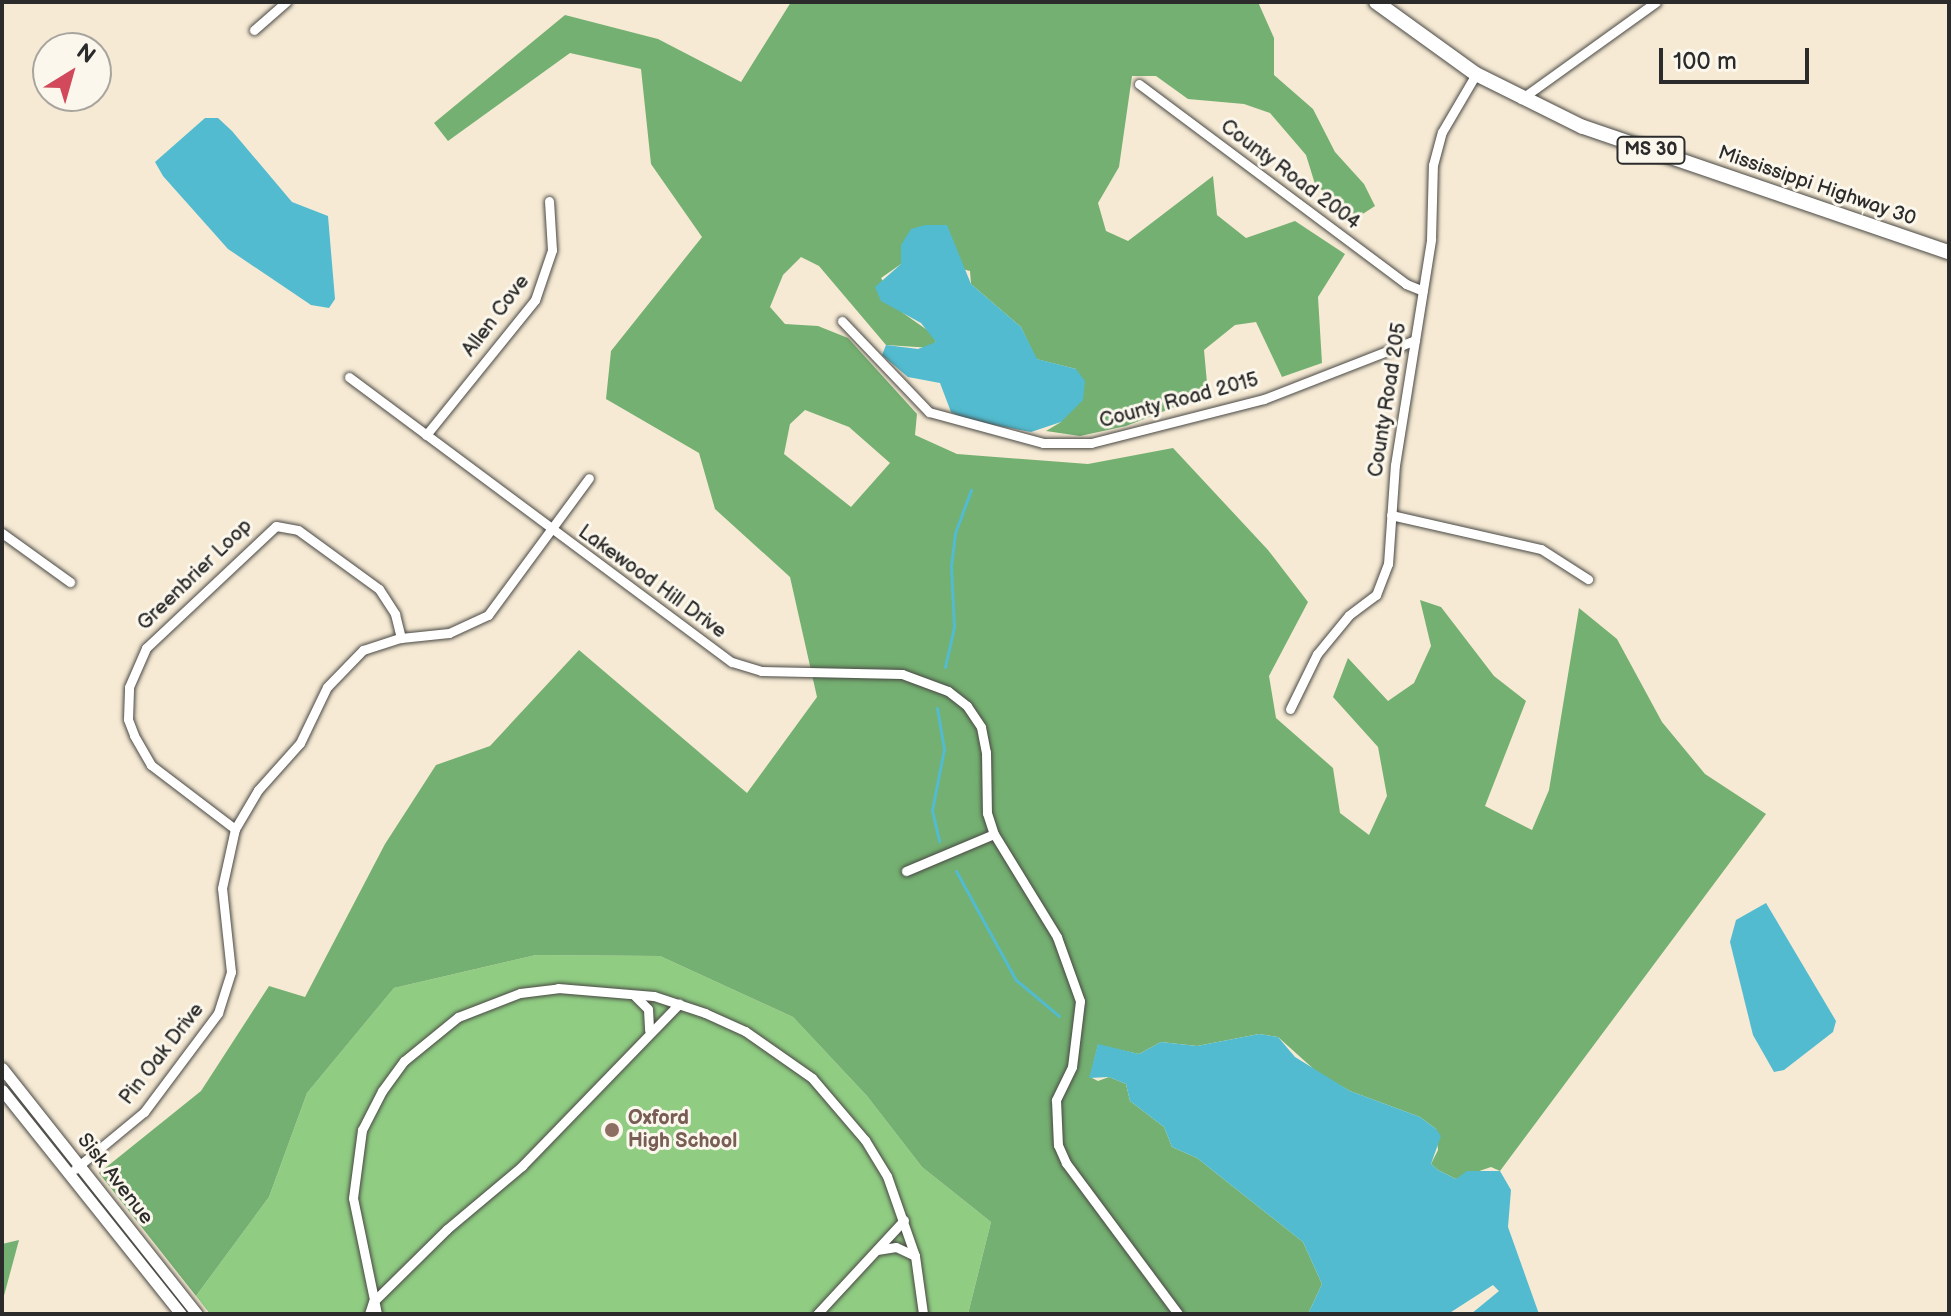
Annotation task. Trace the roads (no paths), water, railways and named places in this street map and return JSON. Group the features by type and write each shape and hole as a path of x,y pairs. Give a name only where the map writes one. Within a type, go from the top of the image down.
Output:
{"main road":[{"name":"Mississippi Highway 30","path":"1376,2 1476,74 1521,99 1583,127 1948,248"}],"street":[{"path":"254,30 286,2"},
{"path":"1521,99 1656,2"},
{"name":"County Road 205","path":"1290,709 1333,631 1382,585 1423,291 1437,146 1476,74"},
{"name":"County Road 2004","path":"1139,84 1406,284 1423,291"},
{"name":"Allen Cove","path":"426,435 535,300 552,250 549,201"},
{"name":"County Road 2015","path":"842,321 929,412 1043,443 1091,443 1264,399 1415,340"},
{"name":"Lakewood Hill Drive","path":"349,377 551,531 732,662 761,671 902,674 948,691 981,727 987,813 994,834 1057,937 1080,1001 1072,1067 1056,1100 1058,1145 1178,1314"},
{"name":"Pin Oak Drive","path":"69,1174 144,1112 218,1013 231,972 222,888 235,829 258,790 300,743 327,687 344,666 363,650 401,638 449,633 488,615 589,478"},
{"path":"1391,515 1541,549 1588,579"},
{"name":"Greenbrier Loop","path":"235,829 151,765 134,735 128,719 131,678 160,632 228,575 267,530 287,526 379,589 395,614 401,638"},
{"path":"2,533 70,582"},
{"path":"906,871 994,834"},
{"path":"377,1314 353,1198 362,1130 404,1061 458,1017 520,993 558,988 631,993 679,1004 745,1031 812,1078 865,1140 904,1220 915,1256 923,1314"},
{"path":"631,993 648,1009 649,1030"},
{"path":"369,1314 373,1302 456,1221 522,1166 649,1030 679,1004"},
{"name":"Sisk Avenue","path":"2,1068 197,1314"},
{"name":"Sisk Avenue","path":"2,1090 181,1314"},
{"path":"817,1314 904,1220"},
{"path":"874,1251 896,1247 915,1256"}],"water":[{"path":"205,118 218,118 232,131 292,202 328,216 335,299 329,308 311,305 228,249 163,176 155,162"},
{"path":"925,225 947,225 971,284 1021,327 1037,359 1076,369 1085,381 1083,400 1061,422 1031,432 967,420 951,412 940,383 908,377 882,355 886,345 918,349 936,342 921,323 881,301 875,287 901,264 901,245 911,229"},
{"path":"1766,903 1836,1021 1833,1032 1784,1070 1774,1072 1753,1035 1730,942 1736,920"},
{"path":"1259,1034 1278,1037 1295,1057 1350,1091 1420,1117 1436,1129 1441,1136 1431,1164 1438,1170 1456,1179 1467,1171 1500,1171 1511,1190 1508,1227 1539,1314 1471,1314 1499,1291 1493,1285 1448,1314 1308,1314 1322,1284 1303,1242 1197,1158 1172,1147 1164,1127 1130,1101 1126,1084 1109,1077 1089,1078 1098,1044 1139,1054 1161,1042 1197,1046"}],"waterway":[{"path":"945,667 954,627 951,566 955,533 971,490"},
{"path":"937,708 944,749 932,810 939,841"},
{"path":"956,871 1016,980 1059,1016"}],"place":[{"name":"Oxford High School","path":"612,1130"}]}
